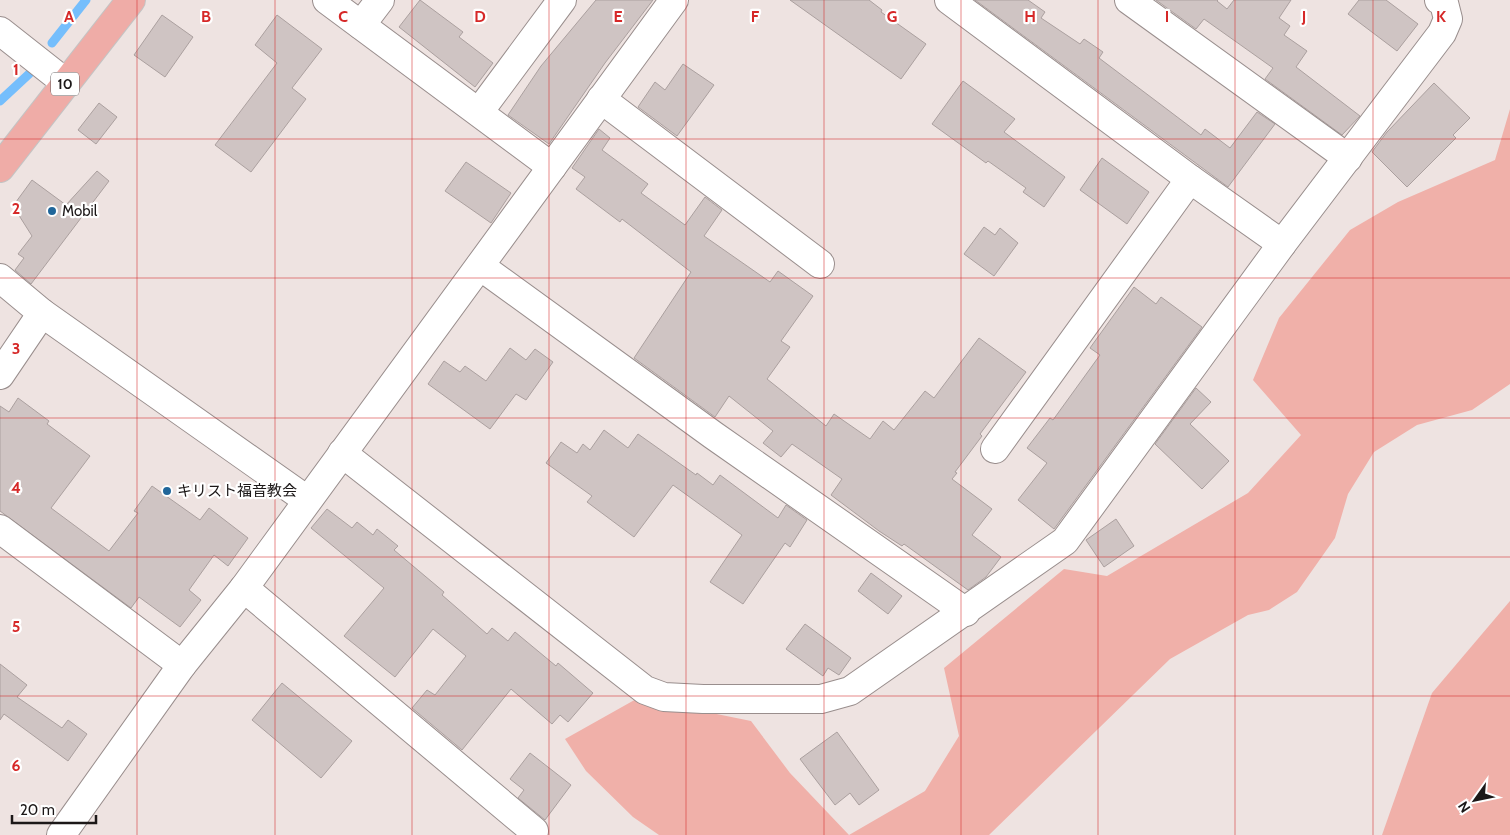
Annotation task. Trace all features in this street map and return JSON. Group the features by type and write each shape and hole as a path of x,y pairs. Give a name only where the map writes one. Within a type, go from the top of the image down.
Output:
{"main road":[{"name":"10","path":"0,168 131,0"}],"street":[{"path":"327,0 552,167"},
{"path":"361,25 380,0"},
{"path":"479,112 562,0"},
{"path":"61,835 182,665 244,588 674,0"},
{"path":"949,0 1190,179 1282,244"},
{"path":"1129,0 1348,158"},
{"path":"342,453 644,690 664,697 821,699 850,691 966,612 1065,541 1282,244 1442,32 1448,19 1444,3 1439,0"},
{"path":"0,30 66,83"},
{"path":"601,99 820,264"},
{"path":"995,449 1190,179"},
{"path":"480,266 713,435 966,612"},
{"path":"0,278 42,312 307,500"},
{"path":"0,375 42,312"},
{"path":"0,529 182,665"},
{"path":"244,588 534,831"}],"shaded area":[{"path":"1510,109 1510,384 1472,410 1417,425 1374,452 1348,494 1335,538 1297,592 1269,610 1248,615 1170,659 989,835 849,835 925,791 959,736 944,668 1064,569 1107,576 1248,493 1301,435 1253,380 1279,318 1350,230 1398,202 1495,160"},
{"path":"1510,601 1510,835 1382,835 1432,693"},
{"path":"638,698 751,721 790,773 849,835 659,835 633,817 586,771 565,739"}],"building":[{"path":"420,0 463,32 459,37 493,63 475,87 399,27"},
{"path":"596,0 653,0 605,63 549,144 508,115 541,66"},
{"path":"790,0 869,0 882,10 881,12 926,44 901,79"},
{"path":"975,0 1028,0 1045,12 1041,18 1080,44 1084,39 1103,52 1099,58 1201,135 1205,129 1230,148 1257,112 1275,124 1228,187"},
{"path":"1156,0 1218,0 1227,9 1234,0 1291,0 1279,18 1290,26 1284,35 1307,51 1296,67 1360,116 1342,135 1265,79 1273,68 1204,19 1196,29"},
{"path":"1359,0 1386,0 1418,24 1397,51 1348,14"},
{"path":"162,15 193,37 165,77 134,55"},
{"path":"277,15 322,49 292,88 306,99 251,172 215,145 277,63 255,45"},
{"path":"683,64 714,85 677,136 638,107 655,82 665,90"},
{"path":"963,81 1015,119 1004,132 1065,177 1044,207 1023,192 1026,188 988,161 986,163 932,124"},
{"path":"1434,83 1470,118 1453,135 1456,138 1407,187 1372,152 1387,132"},
{"path":"99,103 117,117 96,144 78,130"},
{"path":"599,129 610,138 602,150 648,184 641,193 685,225 705,197 722,210 704,236 770,282 778,271 813,296 781,341 790,347 767,379 826,426 834,414 870,439 883,421 894,430 925,391 934,398 979,338 1026,372 980,434 982,436 955,472 957,473 952,479 992,509 972,535 1001,557 986,577 968,590 904,544 902,546 879,531 831,495 842,479 792,444 781,457 763,443 773,431 729,396 715,417 634,358 691,272 622,219 620,222 576,189 585,177 572,168"},
{"path":"1102,158 1149,192 1127,224 1080,190"},
{"path":"466,162 511,193 491,223 445,191"},
{"path":"97,171 109,181 31,284 15,270 24,258 18,254 32,236 13,206 32,180 66,205"},
{"path":"984,227 995,235 1000,228 1018,243 994,276 964,254"},
{"path":"1134,287 1156,304 1161,297 1202,327 1054,529 1018,500 1047,463 1027,448 1050,418 1053,420 1100,355 1090,348"},
{"path":"510,348 526,360 535,349 553,362 526,400 516,394 490,429 428,384 444,361 460,372 465,366 486,381"},
{"path":"1196,388 1211,402 1190,424 1229,461 1202,489 1155,444"},
{"path":"18,398 49,421 47,424 90,456 51,508 109,551 138,513 134,511 152,486 200,520 209,508 248,538 228,566 214,555 189,590 201,600 180,627 139,597 131,608 0,511 0,406 9,412"},
{"path":"604,430 628,448 638,434 713,485 720,475 778,518 786,505 807,520 790,547 785,543 743,604 710,582 742,535 673,485 634,537 587,502 592,496 546,463 561,442 577,453 583,444 590,450"},
{"path":"327,509 352,528 357,522 373,535 377,529 398,546 394,550 444,592 442,595 487,634 492,628 508,641 515,632 556,666 558,663 593,693 568,722 560,715 552,724 511,689 462,750 412,708 427,690 435,695 466,656 433,629 395,677 344,636 384,588 311,528"},
{"path":"1116,519 1134,546 1104,567 1086,540"},
{"path":"871,573 902,596 888,614 858,591"},
{"path":"805,624 851,658 839,675 828,668 823,676 786,649"},
{"path":"0,664 27,685 17,697 62,728 68,720 87,734 68,761 4,714 0,720"},
{"path":"282,683 352,741 321,778 252,720"},
{"path":"837,732 879,790 859,805 850,793 835,805 800,759"},
{"path":"530,753 571,785 545,820 518,798 524,790 510,779"}],"waterway":[{"path":"52,43 86,0"},
{"path":"0,101 29,74"}],"place":[{"name":"Mobil","path":"52,211"},
{"name":"キリスト福音教会","path":"167,491"}]}
